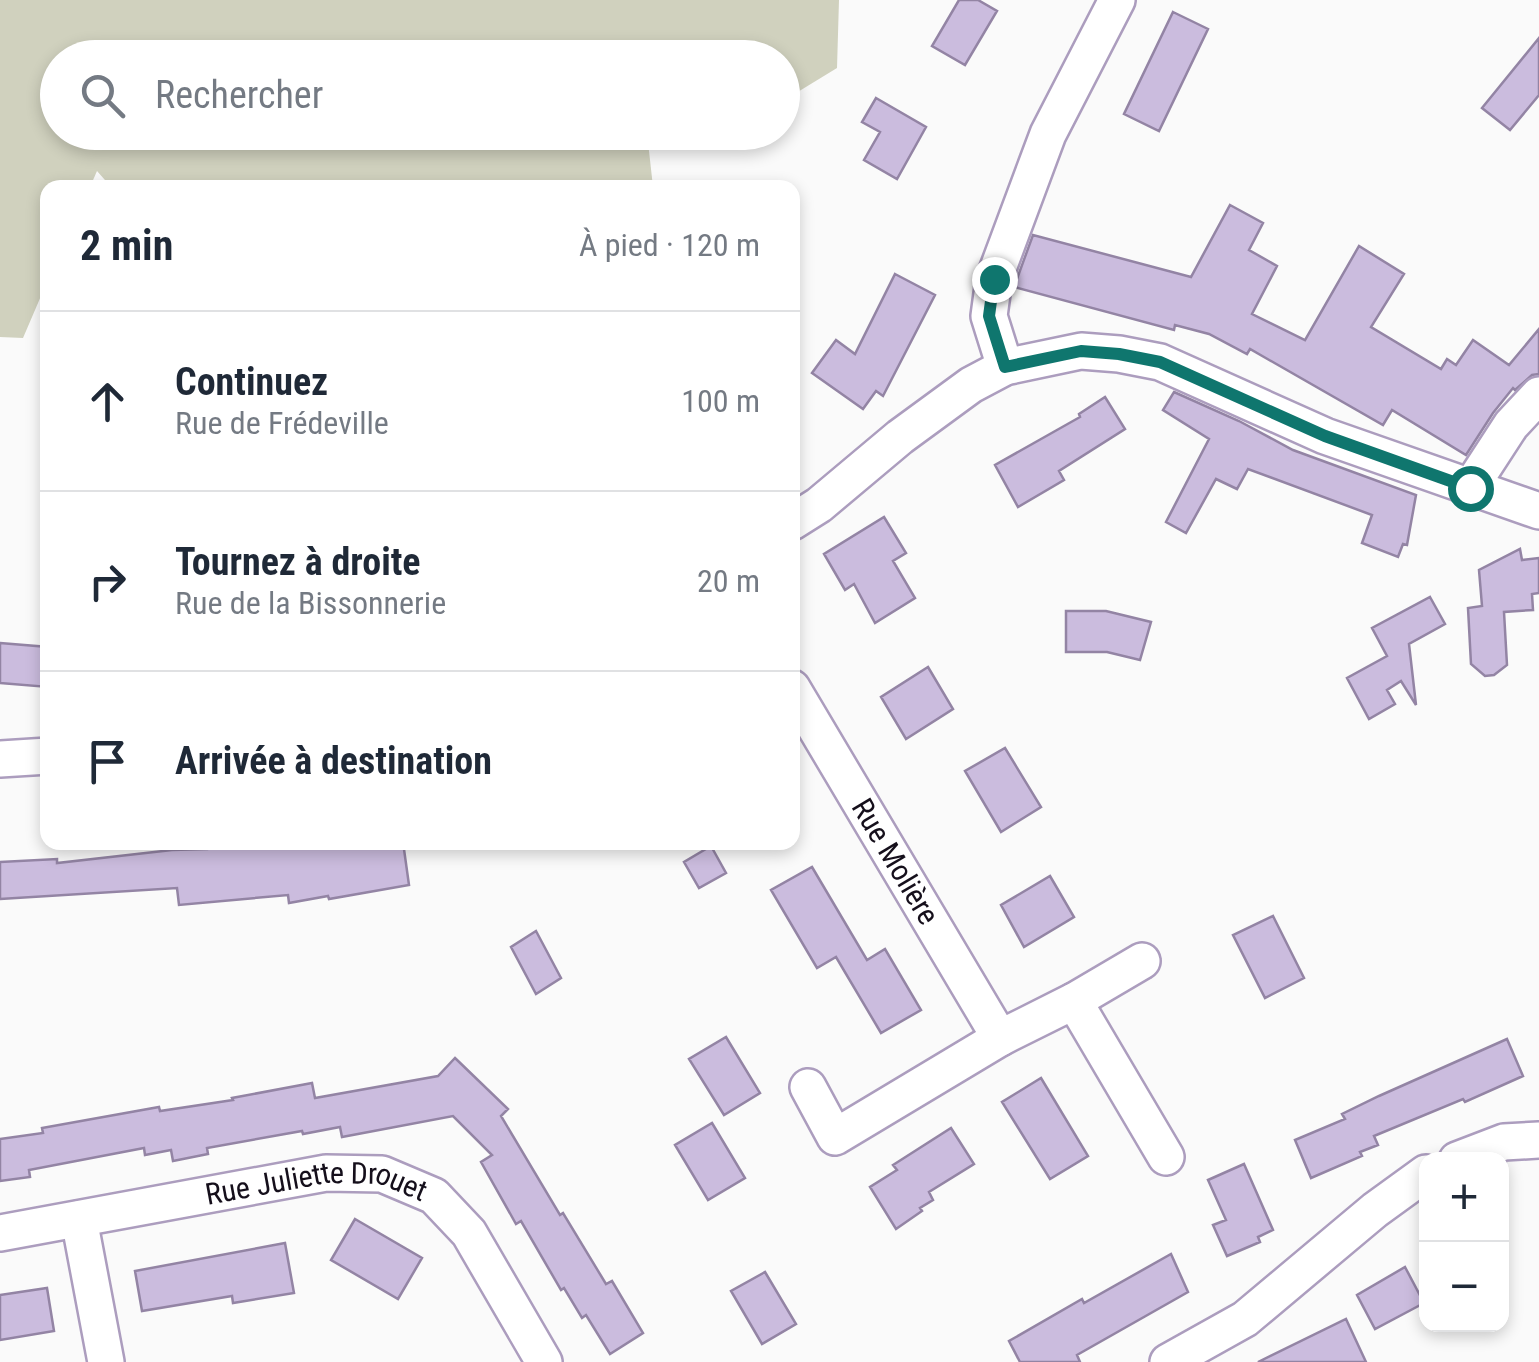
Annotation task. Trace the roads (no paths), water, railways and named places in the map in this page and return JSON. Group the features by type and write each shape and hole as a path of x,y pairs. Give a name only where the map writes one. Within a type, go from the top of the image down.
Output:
{"street":[{"path":"1005,367 989,316 994,279 1048,134 1116,0"},
{"path":"800,517 971,385 1005,367 1081,351 1160,362 1325,436 1539,511"},
{"path":"1470,488 1511,424 1539,395"},
{"name":"Rue Molière","path":"800,701 1000,1038"},
{"path":"0,758 40,756"},
{"path":"808,1087 834,1137 1000,1038 1142,962"},
{"path":"1074,1001 1166,1157"},
{"path":"1478,1152 1504,1142 1539,1140"},
{"name":"Rue Juliette Drouet","path":"0,1233 326,1173 382,1174 434,1196 470,1233 544,1362"},
{"path":"1178,1360 1245,1319 1419,1178"},
{"path":"79,1220 106,1362"}]}
